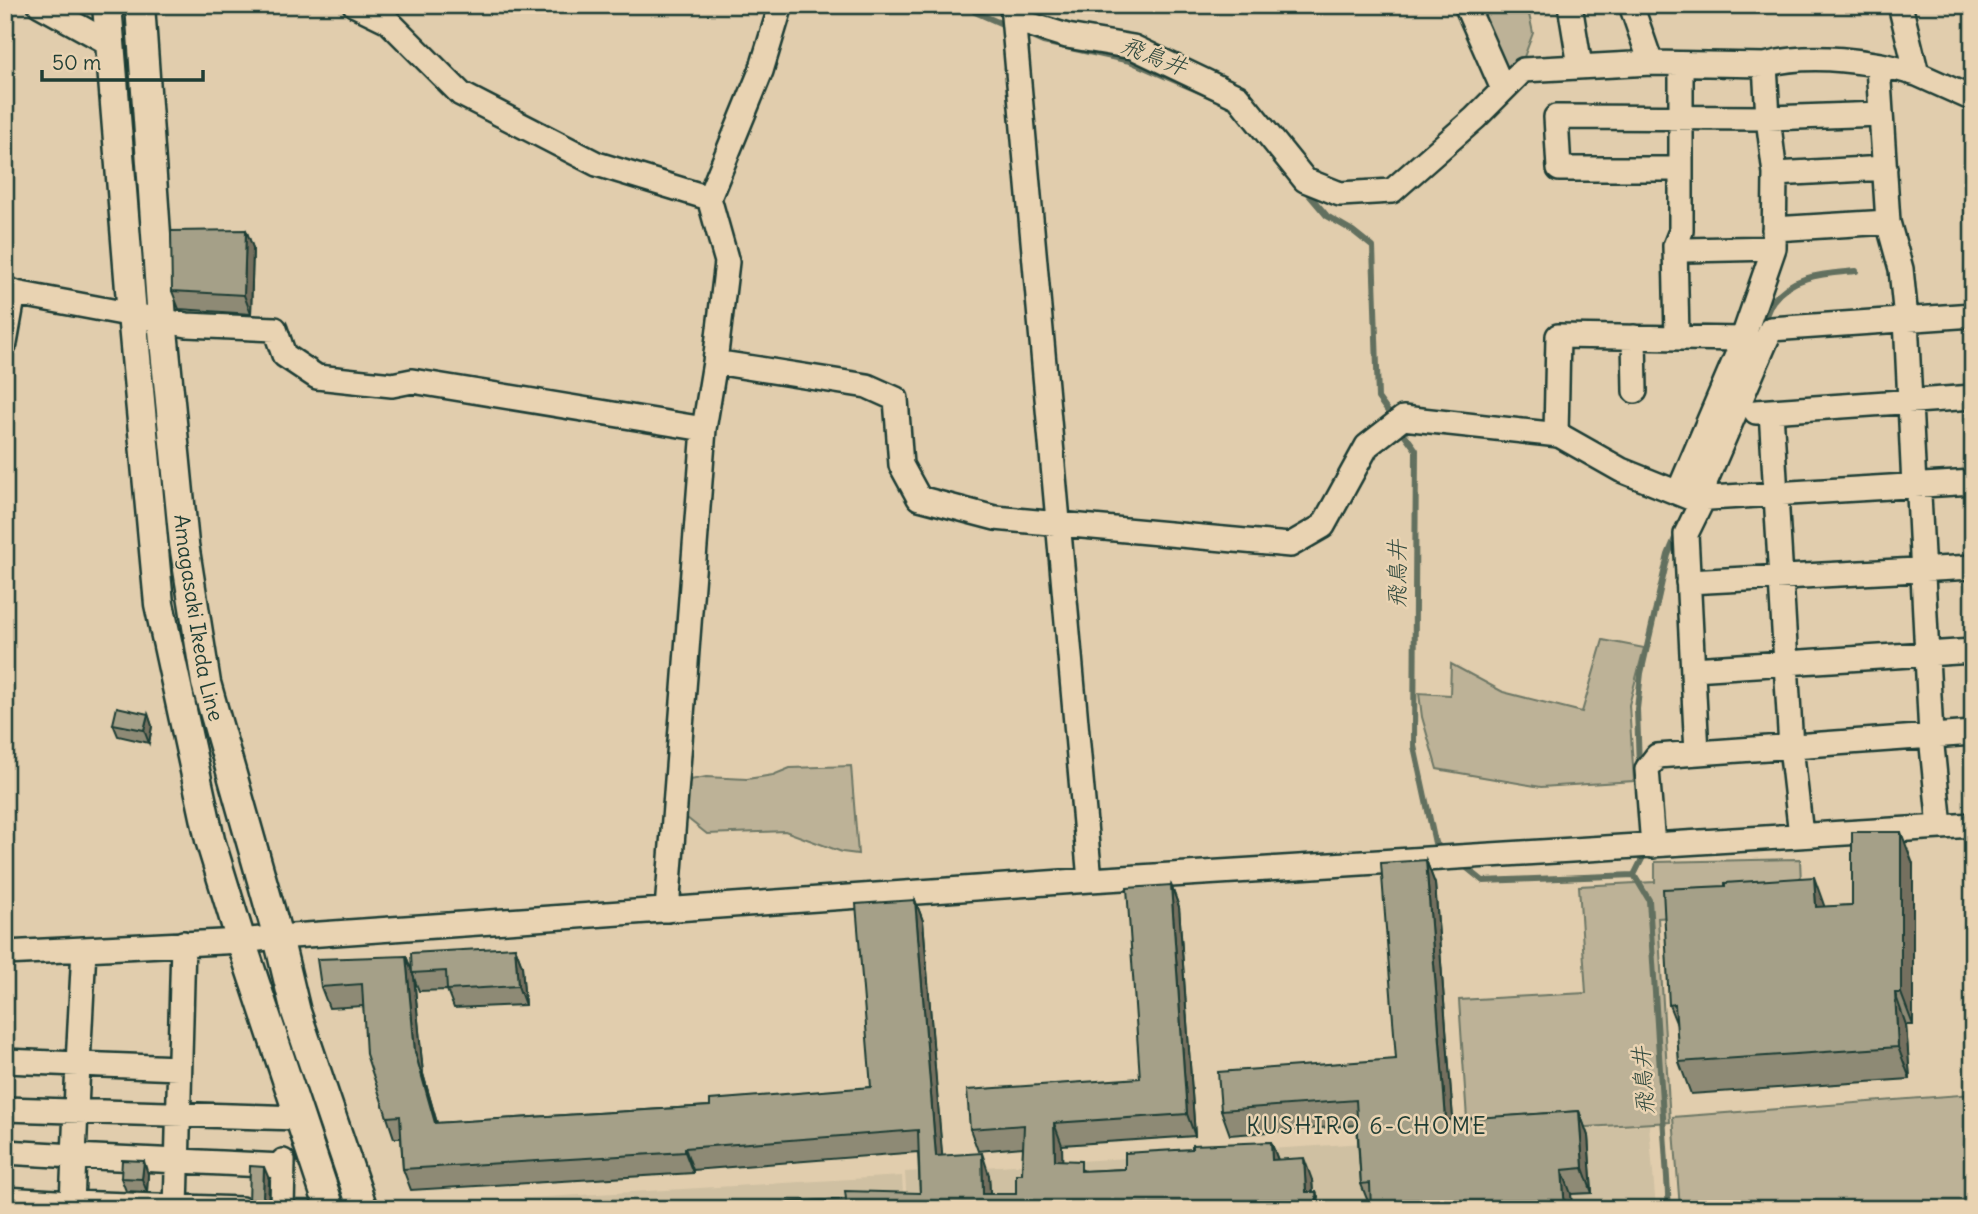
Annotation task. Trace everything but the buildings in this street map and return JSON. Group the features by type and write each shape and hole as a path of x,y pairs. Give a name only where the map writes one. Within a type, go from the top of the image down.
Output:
{"main road":[{"name":"Amagasaki Ikeda Line","path":"107,5 159,604 210,840 330,1209"},
{"name":"Amagasaki Ikeda Line","path":"140,5 162,320 184,544 206,683 278,937 296,1012 363,1209"}],"street":[{"path":"40,5 109,43"},
{"path":"355,5 388,21 461,94 597,164 709,198"},
{"path":"667,910 704,429 727,262 709,198 761,71 781,5"},
{"path":"1466,5 1503,89"},
{"path":"1570,5 1580,66"},
{"path":"1630,5 1651,63"},
{"path":"1900,5 1917,74"},
{"path":"1013,11 1028,24 1067,36 1133,47 1238,97 1305,180 1340,194 1392,191 1449,142 1523,70 1651,63 1765,65 1783,60 1852,60 1878,66 1893,66 1973,99"},
{"path":"1013,11 1090,880"},
{"path":"1677,338 1675,246 1681,231 1681,64"},
{"path":"1678,493 1743,339 1774,239 1775,174 1765,65"},
{"path":"1878,66 1888,222 1901,270 1906,319 1914,486 1919,495 1931,736 1940,827"},
{"path":"1681,169 1559,169 1556,117 1768,118 1881,114"},
{"path":"1775,174 1885,168"},
{"path":"1675,246 1686,250 1888,222"},
{"path":"5,343 10,291 187,325 275,329 284,355 317,377 392,384 412,381 704,429"},
{"path":"1697,754 1686,534 1703,499 1706,480 1771,329 1973,315"},
{"path":"1556,435 1558,336 1743,339"},
{"path":"1634,337 1635,391"},
{"path":"715,362 867,386 896,399 901,465 919,498 995,518 1057,524 1290,545 1323,526 1367,446 1403,418 1556,435 1621,470 1693,499 1973,482"},
{"path":"1735,413 1973,397"},
{"path":"1771,411 1791,747 1801,835"},
{"path":"1688,582 1973,567"},
{"path":"1693,669 1973,651"},
{"path":"1653,846 1647,769 1657,756 1973,733"},
{"path":"5,953 241,941 1090,880 1973,825"},
{"path":"176,1207 183,943"},
{"path":"71,1206 84,949"},
{"path":"5,1062 179,1068"},
{"path":"5,1109 299,1118"},
{"path":"5,1152 184,1162 283,1164 282,1209"},
{"path":"5,1199 71,1206 241,1209"}],"shaded area":[{"path":"1476,5 1527,5 1533,33 1521,65 1505,73"},
{"path":"1603,640 1644,648 1629,705 1634,781 1541,787 1437,769 1422,717 1419,693 1450,695 1451,664 1503,692 1582,712"},
{"path":"851,766 858,854 842,852 785,831 707,834 682,814 685,781 706,777 747,779 773,775 790,768"},
{"path":"1800,859 1802,907 1658,918 1670,1122 1468,1134 1459,1000 1586,993 1579,886 1655,882 1655,862"},
{"path":"1973,1094 1973,1209 1680,1209 1673,1117"},
{"path":"1649,1125 1656,1209 907,1209 905,1172"},
{"path":"902,1176 904,1209 395,1209 394,1206"}],"waterway":[{"name":"飛鳥井","path":"970,5 975,12 1007,26"},
{"name":"飛鳥井","path":"1027,35 1043,42 1130,61 1215,98"},
{"name":"飛鳥井","path":"1305,190 1327,216 1373,247 1378,398 1416,450 1414,746 1435,843 1445,851"},
{"path":"1762,327 1773,301 1790,285 1811,277 1856,271"},
{"path":"1639,767 1637,709 1641,673 1668,555 1678,531"},
{"path":"1634,875 1642,859 1641,851"},
{"name":"飛鳥井","path":"1462,864 1483,881 1634,875 1649,900 1669,1209"}],"district":[{"name":"KUSHIRO 6-CHOME","path":"1367,1126"}]}
